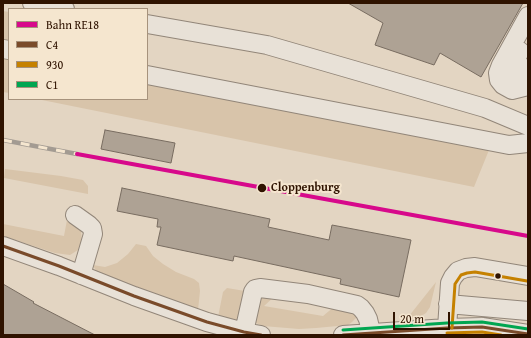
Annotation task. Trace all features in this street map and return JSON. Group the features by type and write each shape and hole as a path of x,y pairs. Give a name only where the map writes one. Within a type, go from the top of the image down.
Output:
{"street":[{"path":"32,3 60,8"},
{"path":"528,16 498,73 499,80 503,85 512,90 528,86"},
{"path":"148,24 267,45 485,108 528,126"},
{"path":"528,36 510,70 512,75 517,78 524,75 528,68"},
{"path":"148,75 509,145 528,143"},
{"path":"75,215 92,228 93,234 81,274"},
{"path":"3,246 207,322 252,333 253,292 255,289 260,288 308,294 357,305 365,313 371,332"},
{"path":"447,328 450,283 458,271 475,267 528,276"},
{"path":"448,304 528,311"},
{"path":"343,335 371,332 482,327 528,334"}],"shaded area":[{"path":"3,11 8,12 8,93 3,92"},
{"path":"148,82 489,150 474,187 42,100 148,100"},
{"path":"5,169 83,180 88,186 88,194 4,178"},
{"path":"67,220 74,223 81,231 82,242 78,250 70,255 55,253 3,236 3,224 64,236"},
{"path":"136,244 146,246 153,256 163,264 176,272 194,279 199,283 200,291 198,310 96,271 93,265 105,267 117,263 128,254"},
{"path":"436,282 430,307 426,313 418,318 405,321"},
{"path":"227,288 245,291 240,316 236,320 232,321 218,317 223,292"},
{"path":"260,295 275,296 264,306 323,316 335,306 353,310 356,318 348,325 316,328 299,329 263,326 256,323 253,318"}],"building":[{"path":"348,3 523,3 481,77 440,53 434,65 375,45 383,23"},
{"path":"105,130 175,143 171,163 101,149"},
{"path":"122,188 270,219 268,227 329,240 332,225 411,240 399,297 340,284 341,279 234,256 233,261 157,245 161,227 157,227 158,219 117,211"},
{"path":"3,284 34,302 33,303 95,335 3,335"}],"railway":[{"path":"3,140 77,154"}],"rail line":[{"name":"RE18","path":"77,154 528,236"}],"transit line":[{"name":"C4","path":"3,246 207,322 261,335"},
{"name":"930","path":"452,328 455,284 461,275 475,272 527,281"},
{"name":"C1","path":"343,330 482,322 528,329"},
{"name":"C4","path":"343,335 482,327 528,334"},
{"name":"930","path":"447,333 482,332 501,335"}],"place":[{"name":"Cloppenburg","path":"262,188"}]}
